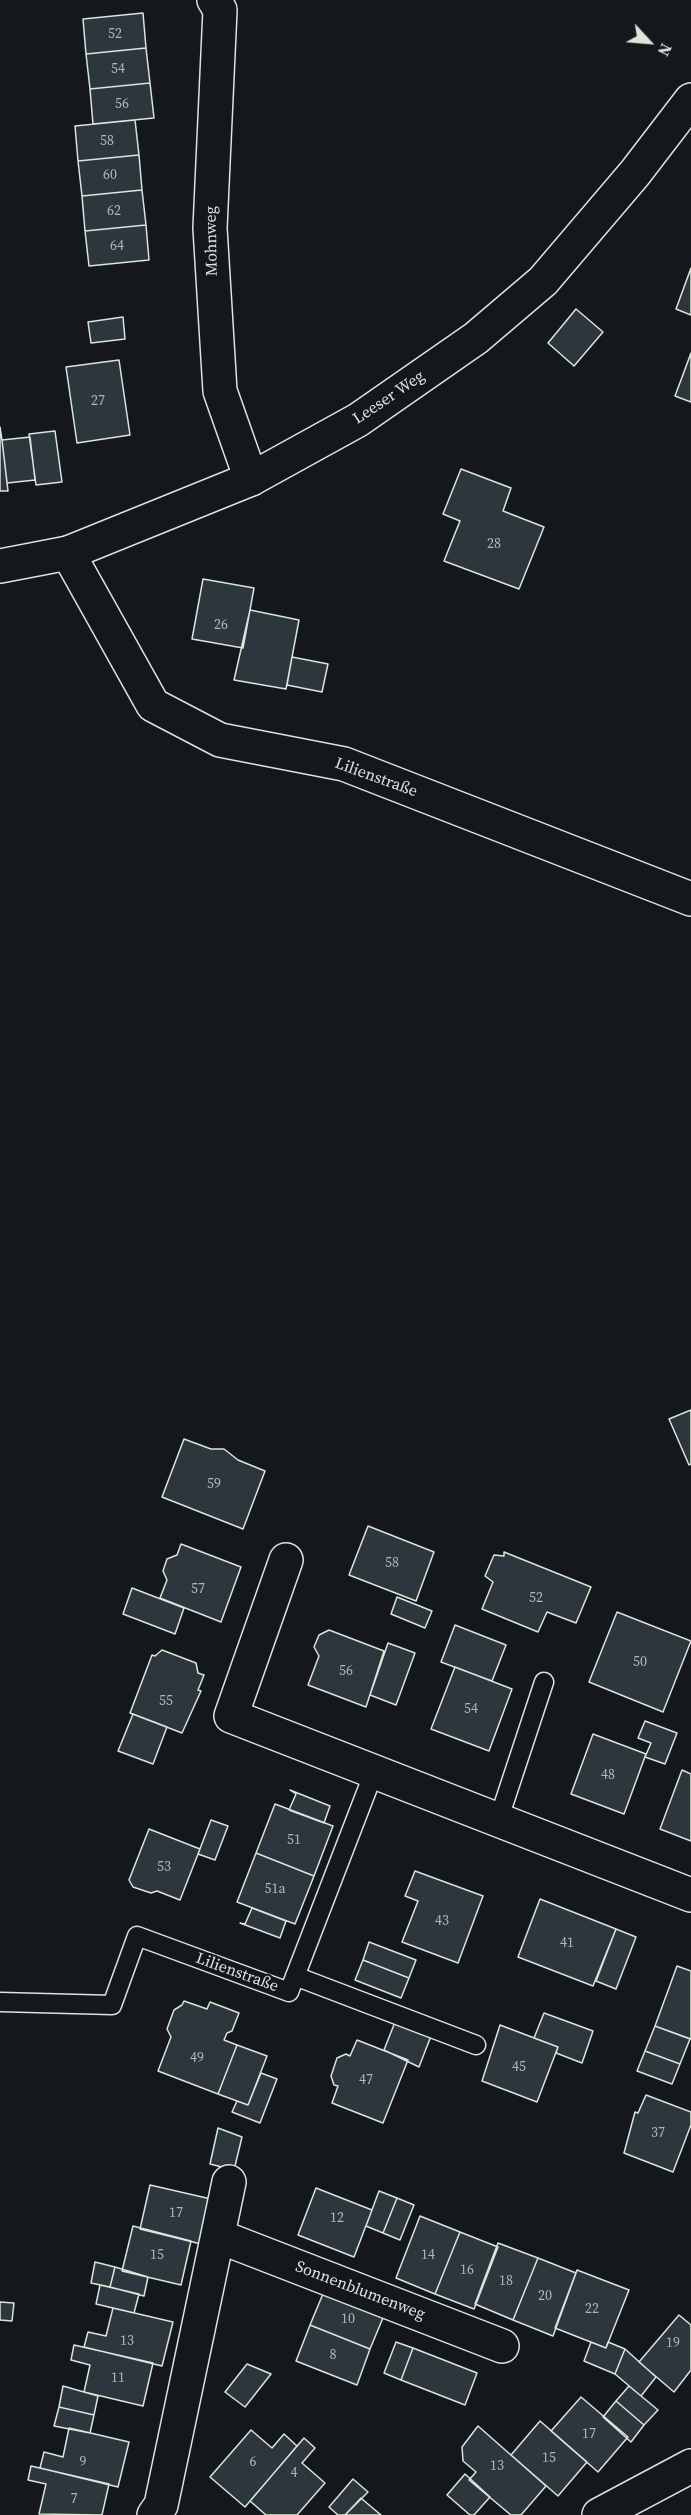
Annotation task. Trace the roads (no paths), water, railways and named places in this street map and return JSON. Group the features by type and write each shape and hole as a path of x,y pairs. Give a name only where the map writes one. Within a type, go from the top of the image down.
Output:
{"street":[{"name":"Mohnweg","path":"214,0 220,10 210,228 220,391 251,479"},
{"name":"Leeser Weg","path":"0,566 68,553 251,479 358,420 476,338 543,281 635,173 691,100"},
{"name":"Lilienstraße","path":"68,553 153,705 220,740 345,764 691,899"},
{"path":"286,1560 231,1716 691,1895"},
{"path":"166,2512 229,2182"},
{"name":"Sonnenblumenweg","path":"218,2236 502,2346"},
{"path":"599,2515 691,2466"}],"lane":[{"path":"498,1821 543,1682"},
{"name":"Lilienstraße","path":"0,2002 112,2005 137,1936 289,1992 374,1772"},
{"path":"295,1977 476,2045"}]}
